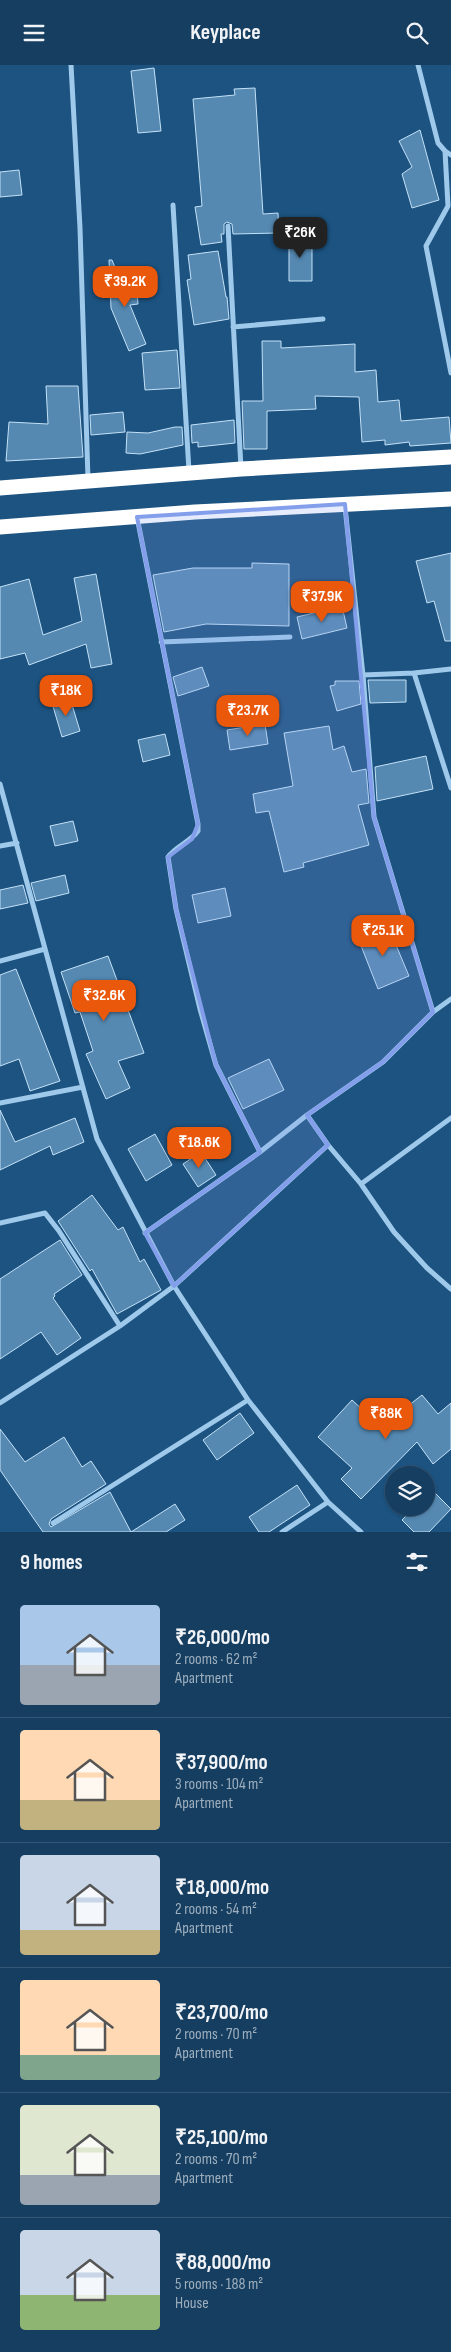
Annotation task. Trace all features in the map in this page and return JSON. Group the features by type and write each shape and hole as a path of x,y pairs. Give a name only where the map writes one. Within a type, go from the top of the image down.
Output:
{"highway":[{"path":"0,488 241,469 451,457"},
{"path":"0,527 345,504 451,499"}],"street":[{"path":"71,65 80,227 88,482"},
{"path":"418,65 438,143 451,155"},
{"path":"445,151 448,206 426,246 451,373"},
{"path":"173,205 189,474"},
{"path":"228,226 241,469"},
{"path":"233,327 323,319"},
{"path":"345,504 363,675 374,817 434,1012"},
{"path":"137,517 198,831 192,839 173,851 168,857 176,909 200,1009 216,1065 260,1152"},
{"path":"161,642 290,637"},
{"path":"363,675 451,669"},
{"path":"414,673 451,789"},
{"path":"0,784 97,1139 174,1286 248,1400 328,1502 361,1532"},
{"path":"0,846 17,843"},
{"path":"0,961 45,949"},
{"path":"145,1233 260,1152 307,1115 384,1063 434,1012 451,999"},
{"path":"0,1103 83,1087"},
{"path":"307,1115 328,1145 361,1184 394,1232 427,1268 451,1289"},
{"path":"361,1184 451,1118"},
{"path":"0,1403 120,1326 174,1286 328,1145"},
{"path":"0,1223 45,1213 59,1231 120,1326"},
{"path":"53,1523 248,1400"},
{"path":"282,1532 328,1502"}],"highlighted area":[{"path":"345,504 374,817 433,1012 383,1062 307,1115 328,1145 174,1286 145,1233 260,1152 216,1065 176,909 168,857 192,839 198,824 137,517"}],"building":[{"path":"154,68 161,131 138,133 131,71"},
{"path":"255,88 263,214 278,213 279,233 233,234 232,224 227,222 224,224 224,234 221,234 222,242 201,245 195,207 202,206 193,99 235,95 234,89"},
{"path":"420,130 439,200 412,208 402,174 412,167 399,141"},
{"path":"19,170 22,195 0,197 0,172"},
{"path":"289,238 312,238 312,281 289,281"},
{"path":"218,251 227,297 229,319 194,325 187,280 191,279 188,255"},
{"path":"109,260 112,260 120,280 136,279 138,304 130,305 146,344 129,351 111,308"},
{"path":"262,341 281,341 281,348 355,344 355,372 376,370 378,402 399,400 401,421 449,417 451,443 410,446 409,442 385,445 385,440 362,442 359,397 315,396 316,409 267,411 267,449 244,449 242,401 263,401"},
{"path":"177,350 180,388 145,390 142,353"},
{"path":"46,386 78,386 83,457 6,461 9,422 48,424"},
{"path":"123,412 125,432 91,435 90,415"},
{"path":"234,420 235,443 198,447 198,442 192,443 191,425"},
{"path":"182,427 183,445 140,454 126,453 127,432 148,433"},
{"path":"451,553 451,641 445,641 434,601 427,603 416,561"},
{"path":"252,563 289,564 289,626 206,624 164,632 153,575 193,568 252,568"},
{"path":"96,574 112,664 91,668 86,644 29,665 25,653 0,659 0,587 29,579 43,635 82,621 74,578"},
{"path":"342,606 347,628 302,639 297,617"},
{"path":"202,667 209,686 178,696 173,677"},
{"path":"368,680 406,680 406,702 370,703"},
{"path":"335,681 359,681 361,704 337,711 330,686 335,685"},
{"path":"70,698 80,731 62,737 52,703"},
{"path":"265,724 268,744 230,750 227,730"},
{"path":"329,726 333,750 344,746 352,772 366,769 369,803 358,805 369,845 303,863 304,867 284,872 269,811 256,813 253,794 293,786 284,733"},
{"path":"165,734 170,755 143,762 138,740"},
{"path":"426,756 433,789 377,801 375,767"},
{"path":"73,821 78,841 55,846 50,826"},
{"path":"65,875 69,893 36,901 31,883"},
{"path":"23,885 28,903 0,909 0,890"},
{"path":"225,888 231,916 198,923 192,895"},
{"path":"388,926 409,976 378,989 358,938"},
{"path":"108,956 144,1053 118,1061 130,1088 106,1099 86,1054 93,1051 80,1012 75,1013 61,972"},
{"path":"16,969 60,1081 30,1091 19,1059 0,1066 0,975"},
{"path":"269,1059 284,1090 243,1109 228,1078"},
{"path":"0,1110 15,1142 75,1118 84,1142 53,1155 50,1146 0,1170"},
{"path":"155,1134 172,1165 146,1181 128,1149"},
{"path":"201,1152 216,1175 198,1187 183,1164"},
{"path":"92,1195 118,1230 123,1227 140,1262 144,1259 161,1290 117,1314 92,1269 90,1271 58,1221"},
{"path":"60,1240 82,1275 54,1294 53,1298 81,1338 57,1355 41,1332 0,1359 0,1279"},
{"path":"422,1395 438,1414 451,1403 451,1449 433,1464 417,1442 393,1466 385,1466 385,1475 361,1499 341,1479 352,1468 318,1437 352,1400 381,1427"},
{"path":"240,1413 254,1433 217,1460 203,1440"},
{"path":"0,1429 25,1462 64,1437 82,1467 91,1461 106,1484 51,1519 49,1524 51,1527 110,1492 131,1532 43,1532 0,1470"},
{"path":"297,1485 310,1505 269,1532 259,1532 249,1517"},
{"path":"435,1493 451,1509 429,1532 414,1532 402,1520 406,1516 435,1516"},
{"path":"175,1504 185,1520 166,1532 131,1532"}]}
